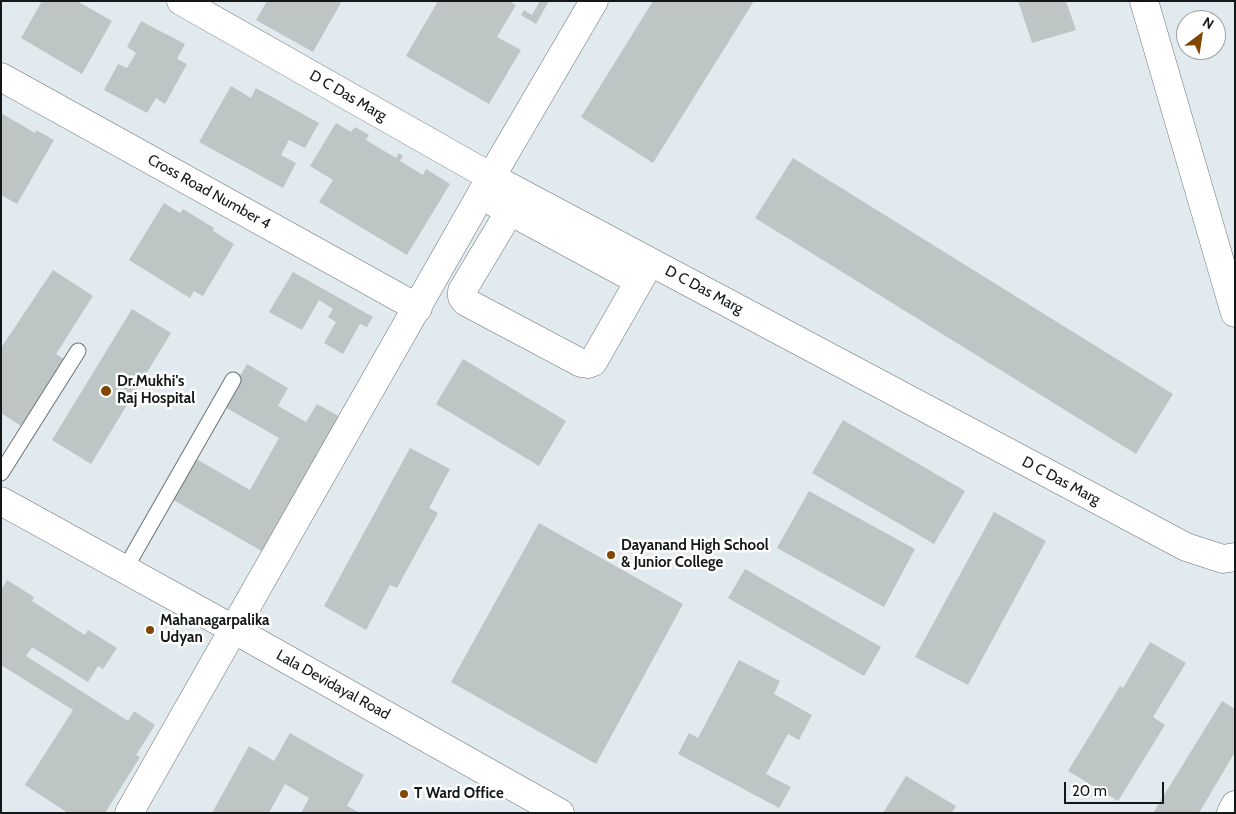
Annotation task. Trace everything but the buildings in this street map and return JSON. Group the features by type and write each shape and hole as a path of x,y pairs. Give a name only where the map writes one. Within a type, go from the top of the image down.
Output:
{"street":[{"name":"D C Das Marg","path":"181,1 486,186 568,231 1186,547 1223,559 1235,557"},
{"path":"129,813 486,186 594,1"},
{"path":"1144,1 1235,313"},
{"name":"Cross Road Number 4","path":"1,77 418,308"},
{"path":"486,186 510,211 568,231"},
{"path":"510,211 462,291 462,297 466,302 588,364 593,362 644,271"},
{"path":"450,249 478,265"},
{"name":"Lala Devidayal Road","path":"1,501 126,569 560,813"},
{"path":"1231,813 1235,806"}],"lane":[{"path":"1,473 78,351"},
{"path":"126,569 233,380"}],"place":[{"name":"Dr.Mukhi's Raj Hospital","path":"106,391"},
{"name":"Dayanand High School & Junior College","path":"611,555"},
{"name":"Mahanagarpalika Udyan","path":"150,630"},
{"name":"T Ward Office","path":"404,794"}]}
